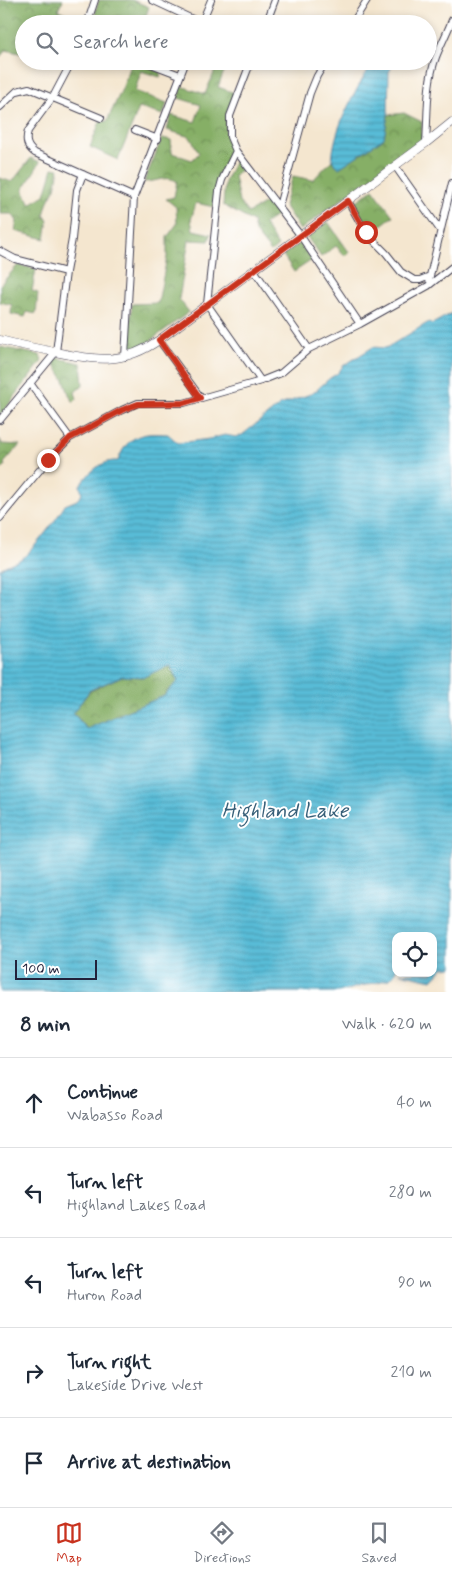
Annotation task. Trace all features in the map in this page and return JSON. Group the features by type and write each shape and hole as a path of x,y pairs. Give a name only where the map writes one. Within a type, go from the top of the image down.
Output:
{"street":[{"path":"90,15 96,0"},
{"path":"152,0 183,15"},
{"path":"205,15 211,0"},
{"path":"269,15 275,0"},
{"path":"358,15 367,0"},
{"path":"437,55 452,20"},
{"path":"67,70 53,97 30,127 26,142 35,153 134,198"},
{"path":"167,70 180,75"},
{"path":"125,356 134,198 158,139 182,70"},
{"path":"248,70 230,116 230,137 236,150 300,235 360,324"},
{"path":"278,206 310,93 321,70"},
{"path":"426,143 429,87 433,70"},
{"path":"0,107 14,93 25,88 53,97 101,118"},
{"path":"0,340 98,360 125,356 143,350 348,201 452,122"},
{"path":"135,130 158,139"},
{"path":"236,150 219,191 207,304 262,381"},
{"path":"395,166 440,230"},
{"path":"0,420 56,352 77,190 83,174"},
{"path":"428,286 452,183"},
{"path":"348,201 366,232 402,272 414,280 430,276"},
{"path":"0,251 22,261 66,272"},
{"path":"0,518 48,460 70,438 122,410 138,404 184,403 262,381 281,373 309,349 360,324 428,286 452,267"},
{"path":"254,270 309,349"},
{"path":"159,340 200,398"},
{"path":"30,383 70,438"}],"green space":[{"path":"0,0 63,0 58,10 70,15 15,15 15,52 6,50 0,57"},
{"path":"99,0 132,0 149,7 146,15 95,15"},
{"path":"129,70 155,70 161,72 160,77 141,71 135,91 167,103 163,115 139,108 118,160 90,147 100,122 107,121"},
{"path":"215,70 225,70 218,87 235,93 226,122 226,136 231,152 218,175 214,207 196,203 191,220 193,230 211,234 209,241 189,240 179,299 189,312 146,344 131,351 128,349 132,304 158,303 167,257 167,237 177,224 176,207 166,199 174,197 177,181 165,179 144,182 162,138 171,140 172,153 192,160 199,153 190,137 167,130 171,115 195,122 201,105 178,98 181,86 205,94"},
{"path":"404,113 422,122 422,141 300,230 284,205 293,176 313,180 332,160 339,168 384,138 388,115"},
{"path":"31,158 40,162 23,190 30,204 45,195 53,168 59,169 55,188 48,201 44,215 48,220 45,239 15,231 17,221 12,214 0,214 0,178 12,182"},
{"path":"236,158 244,167 234,176 239,202 248,213 269,201 279,214 264,224 278,246 271,252 255,232 253,222 223,205 225,182"},
{"path":"373,189 393,216 371,233 364,224 354,203"},
{"path":"328,222 349,252 345,256 336,246 321,257 307,237"},
{"path":"300,243 312,260 294,272 283,255"},
{"path":"18,265 36,269 32,291 38,293 36,314 27,312 25,317 11,314 12,305 0,302 0,285"},
{"path":"0,347 40,355 42,361 0,416"},
{"path":"57,358 81,363 83,385 75,392 77,399 74,402 54,363"},
{"path":"0,439 2,444 20,445 4,463 5,466 0,471"},
{"path":"170,665 178,681 164,696 87,729 73,712 90,691 122,676 144,677"}],"water":[{"path":"368,70 390,70 388,115 384,138 339,168 332,160 334,146 337,133 353,97"},
{"name":"Highland Lake","path":"452,313 452,967 443,968 437,975 437,932 392,932 392,977 390,979 338,992 0,992 0,569 26,555 65,505 77,500 82,494 80,485 88,476 106,462 118,461 126,446 137,437 150,434 168,434 178,443 225,435 236,437 242,435 280,405 313,393 338,373 343,366 373,347 386,348 429,322 432,324","holes":["170,665 178,681 164,696 87,729 73,713 90,690 122,676 144,677"]},
{"name":"Highland Lake","path":"418,977 435,977 432,980"}],"route":[{"path":"48,460 70,438 122,410 138,404 154,402 184,403 200,398 159,340 348,201 366,232"}]}
